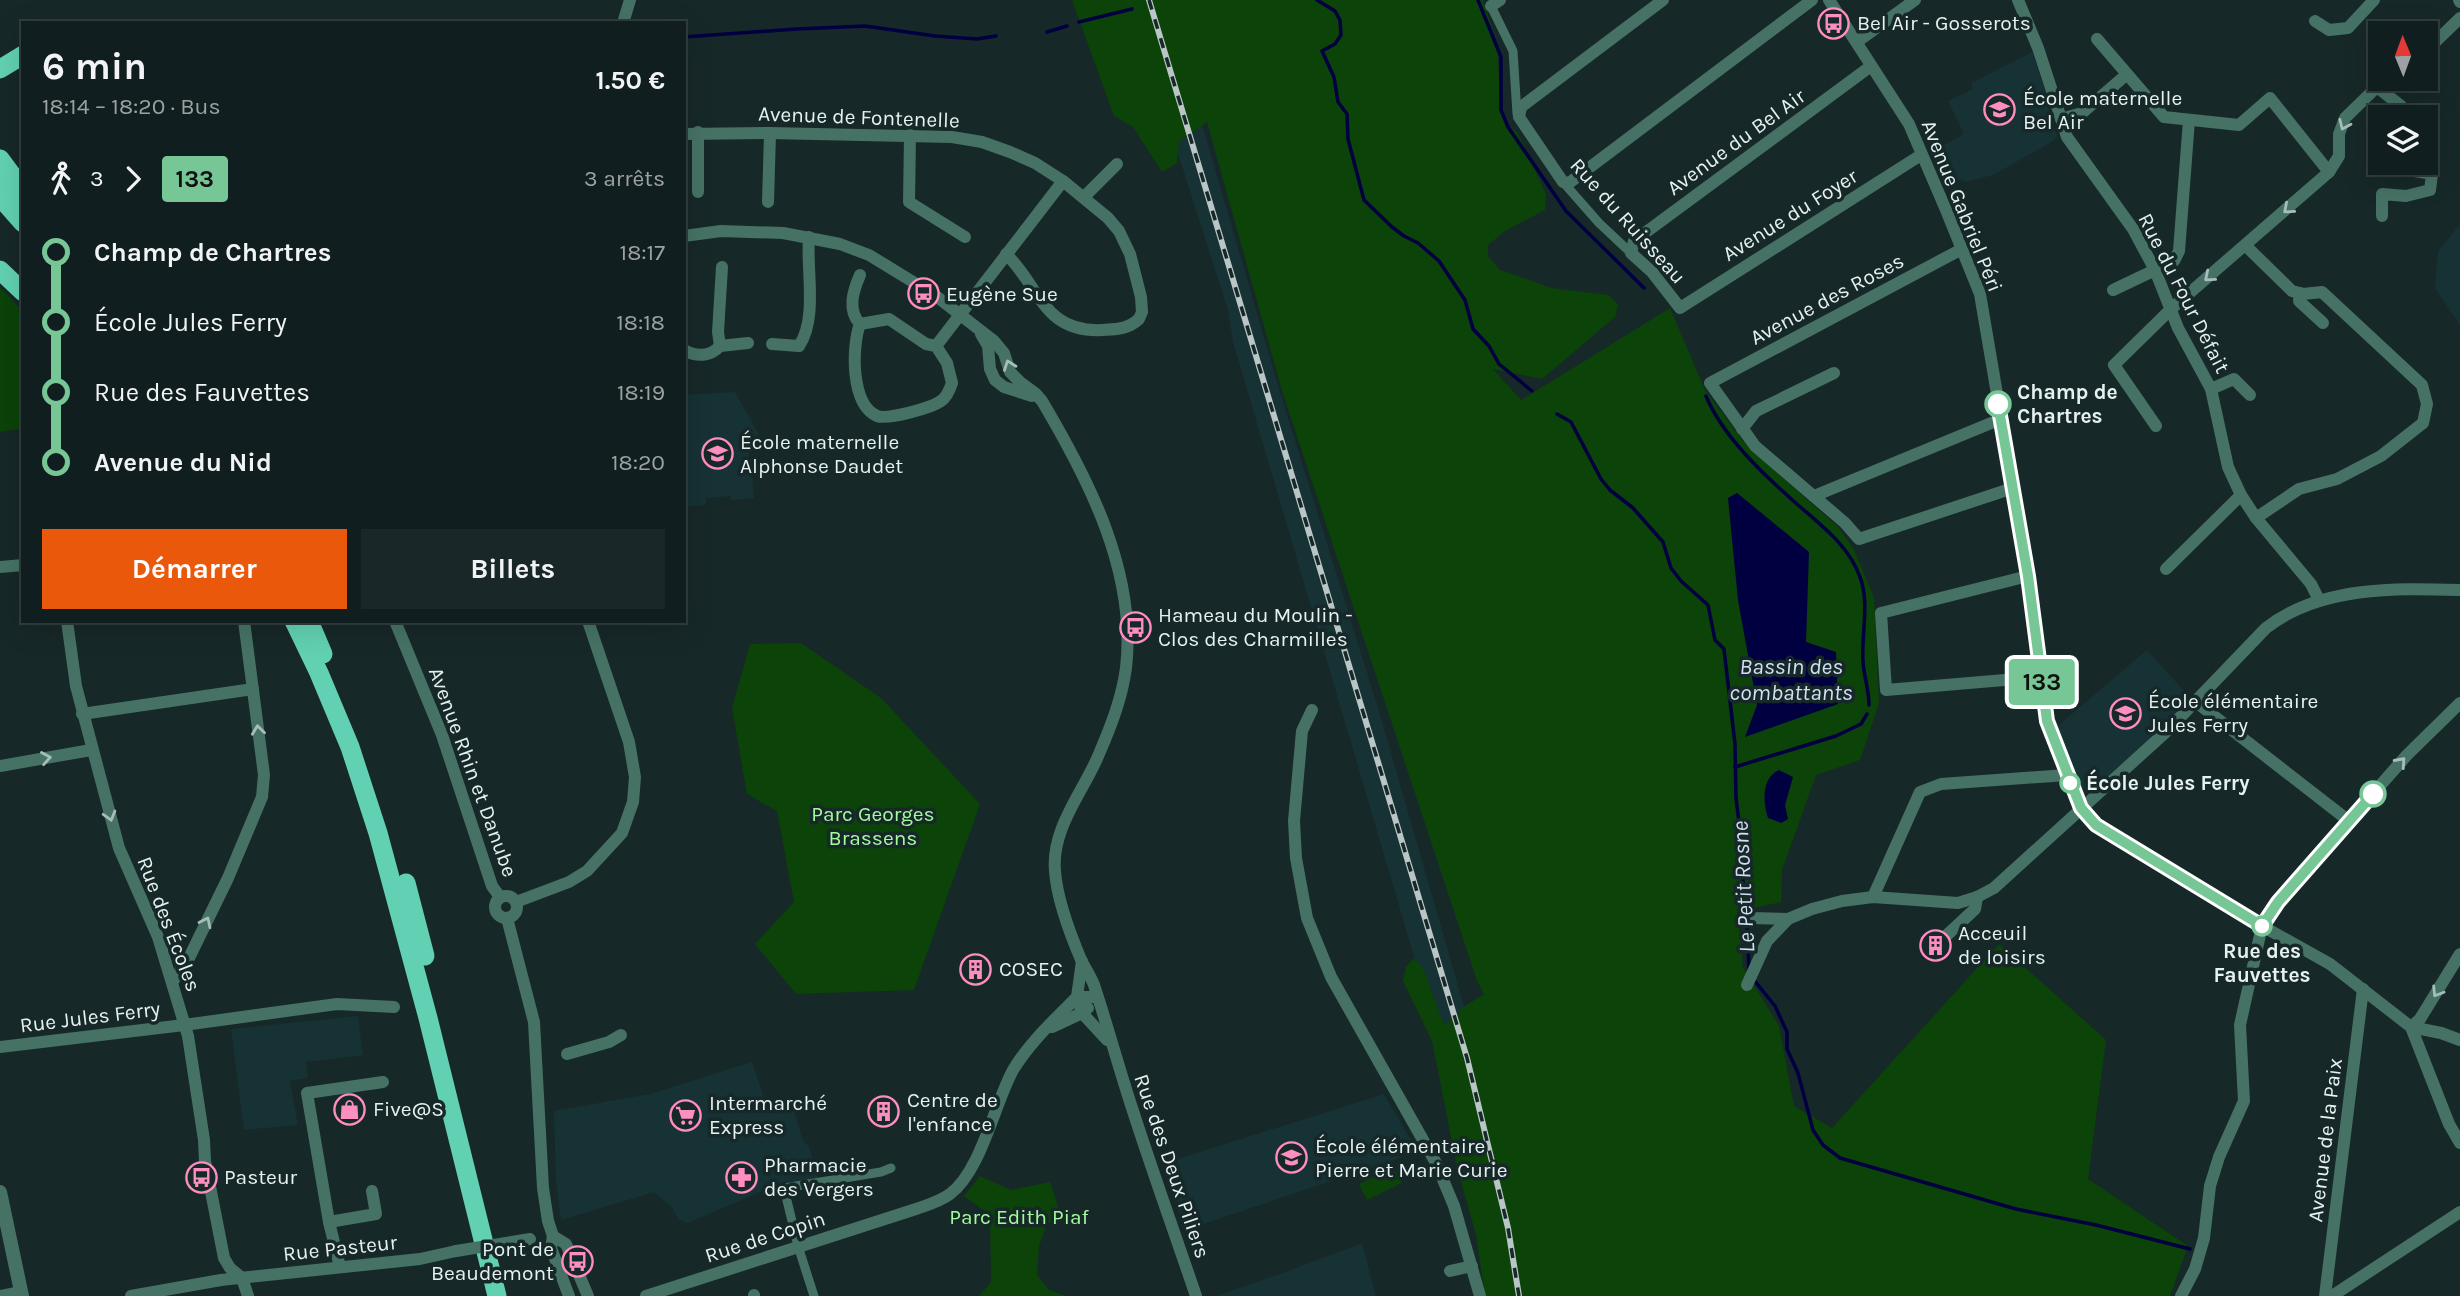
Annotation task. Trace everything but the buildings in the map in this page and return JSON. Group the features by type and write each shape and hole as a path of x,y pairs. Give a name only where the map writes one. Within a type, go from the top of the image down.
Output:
{"highway":[{"path":"0,49 21,45"},
{"path":"0,69 21,56"},
{"path":"0,159 21,217"},
{"path":"9,180 21,200"},
{"path":"0,270 21,290"},
{"path":"293,623 316,666 350,747 379,832 496,1296"},
{"path":"310,623 355,727 390,825 510,1296"}],"street":[{"path":"624,21 630,0"},
{"path":"1519,117 1521,107 1663,0"},
{"path":"1563,182 1569,183 1812,0"},
{"name":"Avenue Gabriel Péri","path":"1829,0 1909,124 1980,294 2028,576 2047,721 2081,808 2096,825 2330,964 2411,1027"},
{"path":"1857,42 1914,0"},
{"path":"2315,20 2329,30 2348,28 2374,0"},
{"name":"Rue du Four Défait","path":"2021,1 2067,137 2133,229 2155,270 2178,328 2211,388 2228,467 2241,495 2256,518 2311,584 2319,600"},
{"name":"Rue du Ruisseau","path":"1496,3 1513,51 1515,112 1563,182 1599,223 1653,272 1680,308"},
{"path":"2438,39 2460,18"},
{"path":"2097,39 2164,117 2239,125 2270,98 2329,172"},
{"name":"Avenue du Bel Air","path":"1631,253 1634,241 1871,66"},
{"path":"2061,119 2082,113 2126,75"},
{"path":"2156,426 2114,365 2171,309 2329,172 2339,156 2339,134 2345,118 2373,91"},
{"path":"2388,91 2400,105"},
{"path":"2113,290 2174,261 2179,251 2189,120"},
{"path":"698,132 698,192"},
{"path":"768,202 770,133"},
{"name":"Avenue de Fontenelle","path":"686,134 952,137 982,142 1035,163 1084,197 1119,231 1130,254 1142,304 1139,319 1120,329 1072,328 1049,313 1006,254"},
{"path":"910,135 909,202 965,237"},
{"name":"Avenue du Foyer","path":"1680,308 1921,155"},
{"path":"1084,197 1117,164"},
{"path":"2382,216 2382,194 2406,196 2430,190 2432,175"},
{"path":"936,346 1063,181"},
{"name":"Rue des Deux Piliers","path":"686,236 721,231 752,231 809,237 840,244 869,255 976,327 988,346 990,369 995,380 1004,387 1024,392 1042,401 1079,464 1100,516 1119,578 1127,627 1125,670 1115,715 1098,757 1063,825 1055,866 1058,890 1082,961 1093,982 1112,1048 1196,1296"},
{"path":"772,344 801,351 806,329 811,272 807,257 809,237"},
{"path":"2246,246 2292,291 2322,292 2422,385 2427,404 2423,423 2381,456 2337,479 2299,489 2256,518"},
{"name":"Avenue des Roses","path":"1742,429 1710,383 1962,248"},
{"path":"720,346 718,332 722,267"},
{"path":"860,275 852,303 854,317 860,324"},
{"path":"2300,293 2299,301 2323,323"},
{"path":"860,324 889,319 926,344 936,346"},
{"path":"860,324 855,337 854,353 858,389 869,410 876,415 894,416 922,409 946,396 952,383 951,374 936,346"},
{"path":"686,351 701,356 715,352 720,346 748,343"},
{"path":"1834,373 1756,411 1742,429 1755,446 1845,523 1859,539 2013,488"},
{"path":"2211,388 2234,379 2250,394"},
{"path":"1814,496 2001,419"},
{"path":"2165,569 2241,495"},
{"path":"0,567 21,565"},
{"path":"2028,576 1881,613 1886,691 2041,677"},
{"path":"1750,918 1788,919 1812,909 1873,897 1958,902 1977,897 1994,888 2167,731 2266,628 2280,617 2319,600 2362,592 2460,590"},
{"name":"Rue des Écoles","path":"67,623 82,714 119,848 154,928 173,981 188,1036 205,1161 224,1258 229,1268 242,1278 248,1296"},
{"path":"173,981 187,962 262,797 264,775 244,623"},
{"name":"Avenue Rhin et Danube","path":"396,623 439,725 492,886 500,897"},
{"path":"516,902 569,882 587,871 622,833 633,802 635,776 629,742 589,623"},
{"path":"82,714 253,689"},
{"path":"2196,702 2348,821"},
{"path":"2181,1296 2191,1278 2204,1238 2210,1186 2219,1157 2244,1101 2240,1025 2262,926 2278,902 2348,821 2407,755 2460,703"},
{"path":"1312,710 1302,731 1294,821 1296,858 1307,918 1331,977 1436,1163 1454,1206 1480,1296"},
{"path":"0,766 91,750"},
{"path":"1873,897 1920,792 1941,784 2067,775"},
{"path":"509,896 516,902 516,912 507,918 495,909 500,897 509,896"},
{"path":"1947,935 1975,909 1977,897"},
{"path":"507,918 534,1022 543,1188 553,1236 551,1248 569,1296"},
{"path":"1746,985 1767,942 1788,919"},
{"path":"2411,1027 2420,1019 2460,954"},
{"name":"Rue des Deux Piliers","path":"1082,961 1077,997 1082,1013 1097,1027 1112,1048"},
{"name":"Avenue de la Paix","path":"2325,1296 2363,989"},
{"path":"1077,997 1097,997"},
{"name":"Rue de Copin","path":"646,1296 916,1209 950,1195 967,1176 1002,1091 1015,1067 1077,997"},
{"path":"1046,1029 1082,1013 1097,997"},
{"name":"Rue Jules Ferry","path":"0,1047 184,1026 337,1004 394,1007"},
{"path":"2411,1027 2460,1040"},
{"path":"2411,1027 2449,1124 2460,1143"},
{"path":"566,1054 609,1042 621,1035"},
{"path":"340,1267 329,1222 307,1093 383,1082"},
{"path":"814,1296 784,1188 891,1168"},
{"path":"329,1222 376,1214 372,1191"},
{"path":"0,1192 6,1248 22,1294 0,1296"},
{"path":"2332,1296 2460,1212"},
{"path":"553,1236 566,1244 588,1296"},
{"name":"Rue Pasteur","path":"131,1296 221,1280 421,1259 553,1236"},
{"path":"1450,1271 1472,1266"}],"shaded area":[{"name":"École maternelle Bel Air","path":"2032,52 2057,136 2053,141 1993,175 1966,182 1957,179 1942,146 1964,134 1948,101 1973,89 1971,83"},
{"path":"1199,114 1279,389 1378,708 1470,1027 1443,1055 1233,342 1228,310 1167,119"},
{"path":"2460,224 2460,325 2435,288 2438,252"},
{"name":"École maternelle Alphonse Daudet","path":"735,392 762,440 751,447 747,460 751,462 754,498 706,498 706,505 686,507 686,395"},
{"name":"École élémentaire Jules Ferry","path":"2147,650 2192,700 2090,795 2067,775 2058,726"},
{"path":"358,1016 363,1055 306,1062 308,1078 290,1081 298,1125 244,1130 231,1029"},
{"path":"752,1062 765,1101 781,1098 791,1101 803,1141 809,1147 819,1179 783,1182 688,1223 678,1219 672,1207 654,1192 561,1220 556,1180 554,1111 650,1094"},
{"name":"École élémentaire Pierre et Marie Curie","path":"1384,1094 1418,1152 1185,1230 1165,1163"},
{"path":"1362,1243 1376,1296 1216,1296 1283,1273"}],"green space":[{"path":"1072,0 1483,0 1497,44 1501,112 1509,126 1518,133 1546,194 1545,210 1505,231 1488,245 1488,256 1500,270 1552,288 1609,295 1618,305 1615,317 1542,379 1493,369 1521,400 1670,308 1705,390 1747,446 1838,527 1853,548 1874,597 1879,703 1860,760 1816,775 1782,870 1781,902 1737,912 1743,967 1779,1026 1794,1106 1832,1128 1999,944 2106,1040 2088,1179 2188,1246 2170,1296 1485,1296 1476,1235 1457,1167 1432,1041 1403,981 1406,967 1414,958 1424,970 1444,1025 1465,1006 1484,994 1477,981 1282,391 1207,122 1179,142 1177,163 1162,172 1133,127 1114,116"},
{"path":"0,287 21,310 21,428 0,432"},
{"name":"Parc Georges Brassens","path":"801,643 881,698 980,804 914,990 796,994 755,944 794,902 777,811 747,794 732,708 750,644"},
{"path":"1394,1167 1402,1183 1367,1200 1359,1184"},
{"name":"Parc Edith Piaf","path":"980,1176 1011,1190 1050,1182 1062,1218 1047,1224 1039,1246 1037,1275 1049,1290 1066,1296 979,1296 991,1282 990,1215 964,1196"}],"water":[{"name":"Bassin des combattants","path":"1737,493 1809,552 1806,642 1836,652 1838,704 1745,737 1757,705 1738,600 1728,498"},
{"path":"1779,770 1793,777 1785,805 1788,819 1781,823 1768,818 1765,805 1766,785"}],"waterway":[{"name":"Le Petit Rosne","path":"1317,0 1335,11 1340,20 1341,35 1335,44 1322,51 1334,77 1338,102 1347,114 1348,139 1364,200 1392,227 1418,243 1439,261 1465,300 1473,329 1489,346 1499,364 1532,391"},
{"name":"Le Petit Rosne","path":"1478,0 1501,57 1501,110 1508,127 1566,211 1644,288"},
{"path":"1079,22 1132,9"},
{"path":"686,37 865,26 935,36 977,39 996,36"},
{"path":"1047,32 1067,26"},
{"path":"1706,396 1723,426 1746,455 1834,537 1855,566 1863,587 1863,662 1869,705"},
{"name":"Le Petit Rosne","path":"1557,414 1571,422 1601,479 1610,490 1633,508 1663,542 1671,568 1681,581 1708,605 1715,640 1724,649 1735,744 1736,798 1743,855 1743,908 1747,922 1749,971"},
{"path":"1735,767 1836,736 1861,724 1867,714"},
{"name":"Le Petit Rosne","path":"1754,980 1775,1006 1787,1032 1787,1049 1798,1073 1813,1130 1823,1145 1840,1158 2016,1209 2096,1225 2190,1249"}],"railway":[{"path":"1149,0 1467,1058 1508,1228 1519,1296"}],"bus line":[{"name":"133","path":"1998,404 2028,576 2047,721 2081,808 2096,825 2262,926 2278,902 2373,794"}],"place":[{"name":"Bel Air - Gosserots","path":"1834,23"},
{"name":"École maternelle Bel Air","path":"2000,110"},
{"name":"Eugène Sue","path":"923,294"},
{"name":"Champ de Chartres","path":"1998,404"},
{"name":"École maternelle Alphonse Daudet","path":"717,454"},
{"name":"Hameau du Moulin - Clos des Charmilles","path":"1135,627"},
{"name":"École élémentaire Jules Ferry","path":"2125,713"},
{"name":"École Jules Ferry","path":"2070,783"},
{"name":"Rue des Fauvettes","path":"2262,926"},
{"name":"Acceuil de loisirs","path":"1935,945"},
{"name":"COSEC","path":"976,969"},
{"name":"Five@S","path":"350,1109"},
{"name":"Centre de l'enfance","path":"884,1112"},
{"name":"Intermarché Express","path":"686,1115"},
{"name":"École élémentaire Pierre et Marie Curie","path":"1292,1158"},
{"name":"Pasteur","path":"201,1177"},
{"name":"Pharmacie des Vergers","path":"741,1177"},
{"name":"Pont de Beaudemont","path":"577,1261"}]}
